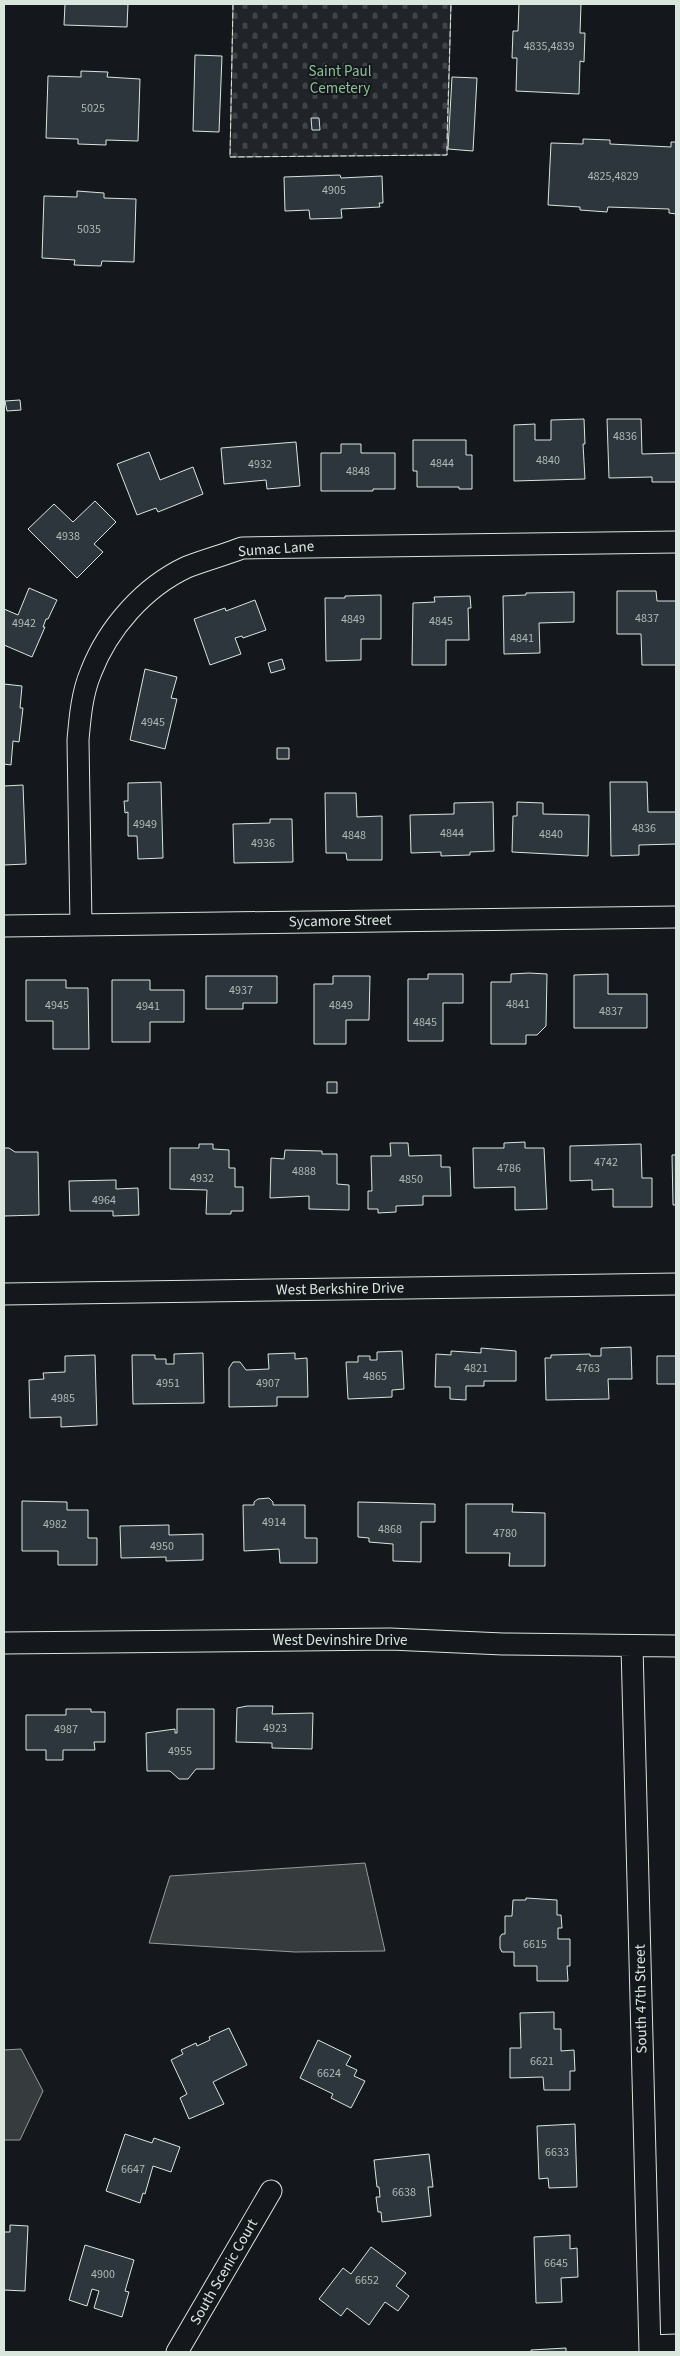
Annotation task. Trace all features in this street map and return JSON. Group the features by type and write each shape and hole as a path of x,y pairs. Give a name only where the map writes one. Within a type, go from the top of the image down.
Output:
{"street":[{"name":"Sumac Lane","path":"81,924 78,740 81,710 90,672 114,627 154,587 187,568 242,548 676,542"},
{"name":"Sycamore Street","path":"4,926 676,917"},
{"name":"West Berkshire Drive","path":"4,1294 676,1284"},
{"name":"West Devinshire Drive","path":"4,1643 390,1639 502,1644 676,1646"},
{"name":"South 47th Street","path":"632,1646 650,2349"},
{"name":"South Scenic Court","path":"177,2352 271,2191"},
{"path":"650,2349 676,2345"}],"green space":[{"name":"Saint Paul Cemetery","path":"233,4 451,4 447,155 230,157"}],"shaded area":[{"path":"365,1863 385,1951 295,1952 149,1943 170,1876"},
{"path":"21,2049 43,2091 20,2140 4,2140 4,2050"}],"building":[{"path":"65,4 128,4 127,27 64,25"},
{"path":"519,4 581,4 580,33 585,33 584,62 580,61 579,94 516,91 517,58 512,58 513,31 518,31"},
{"path":"195,55 222,56 219,132 193,131"},
{"path":"81,71 108,72 107,77 140,79 138,141 106,140 106,145 78,144 78,139 46,138 48,76 81,77"},
{"path":"452,77 477,78 473,151 448,149"},
{"path":"311,118 319,118 320,130 312,130"},
{"path":"583,139 610,140 610,144 671,147 671,142 676,142 676,214 669,213 669,209 608,207 607,212 580,210 580,207 548,205 551,143 583,144"},
{"path":"340,175 341,178 382,176 383,203 379,203 380,207 341,209 342,218 310,219 309,210 285,211 284,177"},
{"path":"77,191 104,193 104,198 136,199 134,262 102,261 101,266 74,265 75,260 42,258 44,196 77,197"},
{"path":"20,400 21,410 7,411 5,401"},
{"path":"584,419 585,479 514,481 514,425 535,424 535,440 551,440 551,420"},
{"path":"607,419 641,419 642,454 676,453 676,482 652,482 652,477 609,478"},
{"path":"413,440 466,440 466,455 472,455 472,489 459,489 459,487 417,487 417,471 413,471"},
{"path":"296,442 300,486 267,489 266,480 224,484 221,448"},
{"path":"341,444 361,444 361,453 395,453 395,489 321,491 321,453 341,453"},
{"path":"149,452 160,480 193,467 203,494 158,512 156,508 137,515 117,464"},
{"path":"95,501 116,522 94,544 103,552 77,578 28,529 54,504 73,522"},
{"path":"29,588 57,600 48,619 46,619 43,627 45,627 32,657 4,645 4,609 18,615"},
{"path":"617,591 656,591 657,601 676,601 676,665 642,665 641,634 617,634"},
{"path":"574,592 574,622 539,623 540,653 504,654 503,596 526,595 526,593"},
{"path":"381,595 381,639 361,639 361,660 326,661 325,598"},
{"path":"470,596 471,608 468,608 469,640 446,640 446,665 412,665 413,603 435,602 434,597"},
{"path":"255,600 266,630 243,638 242,636 235,638 241,654 210,665 194,619 225,608 226,611"},
{"path":"282,659 285,669 271,673 268,663"},
{"path":"145,669 177,677 171,698 177,699 165,749 130,740"},
{"path":"4,684 22,686 20,708 23,708 19,742 13,741 11,765 4,764"},
{"path":"277,748 289,748 289,759 277,759"},
{"path":"161,782 163,858 138,859 137,836 128,836 128,812 125,813 124,801 128,801 128,783"},
{"path":"610,782 647,782 648,812 676,812 676,844 639,845 639,855 611,856"},
{"path":"23,785 26,864 4,865 4,786"},
{"path":"325,793 356,793 357,817 382,816 382,860 347,860 346,853 326,853"},
{"path":"493,802 494,851 470,852 470,855 441,856 441,852 411,853 410,815 454,814 454,803"},
{"path":"517,802 543,803 543,814 589,815 588,856 512,852 513,816 517,816"},
{"path":"270,819 292,819 293,862 234,863 233,824 270,823"},
{"path":"428,974 463,974 463,1003 443,1003 443,1041 408,1041 408,979 428,979"},
{"path":"511,974 547,974 546,1026 537,1035 526,1035 526,1044 491,1044 491,982 511,982"},
{"path":"608,974 608,994 647,994 647,1028 574,1028 574,975"},
{"path":"206,976 277,976 277,1003 243,1003 243,1009 206,1009"},
{"path":"333,976 370,976 369,1020 346,1020 346,1044 314,1044 314,984 333,984"},
{"path":"26,980 66,980 66,988 88,988 89,1049 53,1049 53,1021 26,1021"},
{"path":"112,980 150,980 150,990 184,990 184,1022 150,1022 150,1042 112,1042"},
{"path":"327,1082 337,1082 337,1093 327,1093"},
{"path":"525,1142 525,1148 544,1148 547,1209 515,1210 515,1187 474,1188 473,1148 504,1148 504,1143"},
{"path":"390,1143 408,1143 409,1156 441,1155 441,1167 450,1167 451,1196 423,1196 423,1205 396,1206 396,1212 378,1213 378,1209 368,1209 368,1191 372,1191 371,1156 391,1156"},
{"path":"199,1144 213,1144 213,1149 229,1150 229,1168 235,1168 235,1187 243,1187 243,1211 231,1211 231,1214 206,1214 207,1190 170,1189 170,1148 199,1148"},
{"path":"641,1144 642,1178 652,1178 652,1207 613,1207 613,1189 592,1190 592,1180 570,1181 570,1146"},
{"path":"4,1148 9,1148 15,1152 38,1152 39,1215 4,1216"},
{"path":"285,1150 322,1151 322,1154 337,1154 337,1184 349,1185 349,1210 309,1209 309,1196 270,1198 271,1158 284,1159"},
{"path":"672,1155 676,1155 676,1205 673,1205"},
{"path":"116,1180 116,1189 138,1188 139,1215 113,1216 113,1211 70,1211 69,1181"},
{"path":"631,1347 632,1379 608,1379 609,1399 546,1400 545,1358 551,1358 551,1355 590,1354 590,1356 601,1356 601,1348"},
{"path":"481,1348 516,1351 516,1381 484,1381 484,1386 466,1386 466,1400 450,1399 450,1387 435,1387 436,1354 451,1355 451,1351 481,1353"},
{"path":"402,1351 404,1389 392,1390 392,1397 348,1399 346,1362 358,1362 358,1356 370,1356 370,1360 377,1360 377,1352"},
{"path":"203,1353 204,1403 133,1404 132,1355 155,1355 155,1359 166,1359 166,1364 174,1364 174,1354"},
{"path":"295,1353 295,1359 307,1358 308,1397 277,1397 277,1406 229,1407 229,1368 233,1362 240,1362 246,1370 269,1369 268,1354"},
{"path":"95,1355 97,1425 61,1427 61,1417 30,1418 29,1380 44,1379 43,1373 65,1372 65,1356"},
{"path":"657,1356 676,1356 676,1384 657,1384"},
{"path":"269,1498 273,1505 305,1505 305,1538 317,1538 317,1563 280,1563 279,1549 244,1551 243,1505 254,1505 254,1502 258,1499"},
{"path":"22,1501 67,1502 67,1510 88,1510 88,1538 97,1538 97,1565 58,1565 58,1551 22,1551"},
{"path":"358,1502 435,1504 435,1522 421,1522 421,1562 393,1561 393,1544 369,1542 369,1538 358,1537"},
{"path":"466,1504 513,1504 512,1512 545,1513 545,1566 509,1566 510,1553 466,1553"},
{"path":"169,1525 169,1535 203,1534 203,1560 166,1561 166,1557 121,1558 120,1526"},
{"path":"273,1706 272,1714 313,1713 312,1749 272,1748 272,1743 236,1742 237,1708"},
{"path":"66,1709 91,1709 91,1712 105,1712 105,1742 94,1742 95,1750 63,1750 63,1760 46,1760 46,1750 26,1750 26,1715 66,1715"},
{"path":"177,1709 214,1709 214,1769 196,1769 188,1779 179,1779 170,1771 147,1771 146,1733 175,1729 175,1733 177,1733"},
{"path":"526,1898 557,1900 557,1915 561,1915 562,1928 558,1928 558,1939 570,1939 570,1966 567,1966 568,1981 537,1981 537,1966 514,1966 514,1952 502,1952 500,1937 502,1934 505,1934 505,1916 512,1916 513,1900 526,1900"},
{"path":"554,2012 554,2029 561,2029 561,2051 574,2050 575,2071 570,2071 570,2090 544,2090 543,2077 510,2078 510,2048 521,2048 520,2013"},
{"path":"229,2028 247,2065 213,2082 224,2104 189,2119 180,2098 187,2094 171,2060 183,2054 181,2050 196,2043 197,2046 210,2040 209,2037"},
{"path":"318,2040 351,2056 346,2065 357,2070 354,2076 365,2081 351,2108 331,2098 333,2094 300,2078"},
{"path":"575,2124 577,2187 549,2188 548,2178 539,2179 537,2126"},
{"path":"125,2134 152,2143 154,2138 180,2147 171,2172 153,2166 145,2194 143,2193 140,2203 106,2191"},
{"path":"429,2154 433,2187 428,2187 431,2216 382,2222 381,2212 378,2212 376,2197 380,2197 374,2160"},
{"path":"10,2225 28,2226 25,2291 4,2290 4,2232 10,2232"},
{"path":"570,2235 570,2249 577,2248 578,2277 561,2278 562,2302 536,2303 534,2237"},
{"path":"85,2245 134,2260 125,2291 129,2292 122,2317 94,2308 99,2291 92,2289 87,2306 69,2300"},
{"path":"371,2247 406,2273 396,2286 409,2296 398,2311 385,2302 369,2325 347,2308 341,2316 319,2299 343,2268 351,2274"},
{"path":"566,2348 566,2352 531,2352 531,2350"}],"fence":[{"path":"233,4 230,157 447,155 447,146"},
{"path":"447,139 451,4"}]}
